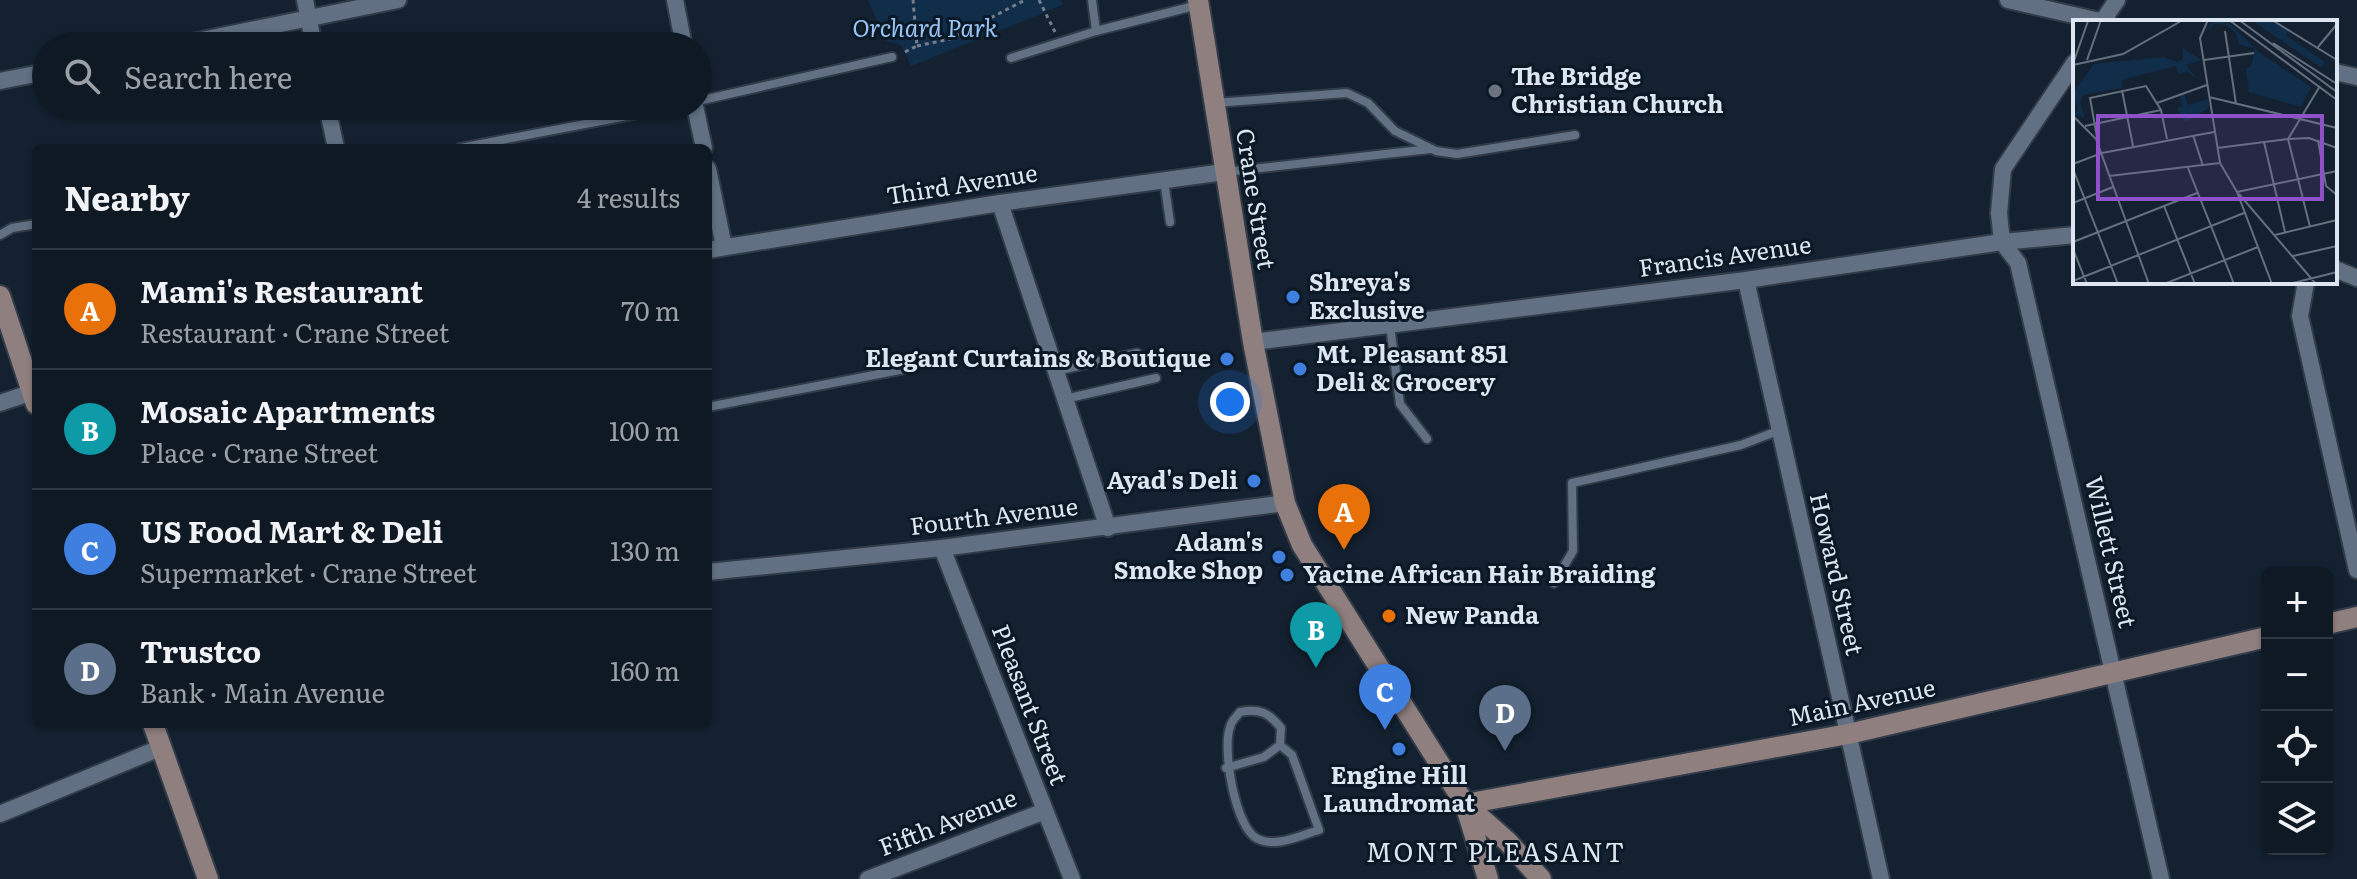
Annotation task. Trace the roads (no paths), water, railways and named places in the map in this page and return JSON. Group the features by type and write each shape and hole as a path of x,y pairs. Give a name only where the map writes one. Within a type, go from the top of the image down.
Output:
{"street":[{"path":"305,0 311,32"},
{"path":"240,32 398,0"},
{"path":"675,0 681,32"},
{"path":"2008,0 2094,20"},
{"path":"2104,20 2117,0"},
{"name":"Crane Street","path":"1198,3 1253,342 1285,503 1302,545 1465,804 1488,879"},
{"path":"2002,242 1999,213 2003,169 2073,65"},
{"path":"2337,72 2357,77"},
{"path":"0,81 32,75"},
{"path":"330,120 335,144"},
{"path":"698,120 703,144"},
{"name":"Third Avenue","path":"716,248 1000,203 1224,172"},
{"path":"1000,203 1108,528"},
{"path":"712,208 716,248"},
{"name":"Francis Avenue","path":"1253,342 1746,280 2002,242 2073,235"},
{"name":"Willett Street","path":"2002,242 2018,263 2161,879"},
{"path":"2337,270 2357,278"},
{"name":"Howard Street","path":"1746,280 1881,879"},
{"path":"2306,284 2300,316 2357,570"},
{"path":"0,296 32,387"},
{"path":"0,403 32,397"},
{"name":"Fourth Avenue","path":"712,572 942,548 1285,503"},
{"name":"Pleasant Street","path":"942,548 1072,879"},
{"path":"2333,623 2357,617"},
{"name":"Main Avenue","path":"1465,804 1848,734 2261,638"},
{"path":"154,728 208,879"},
{"path":"0,814 160,748"},
{"path":"1465,804 1508,842 1541,879"},
{"name":"Fifth Avenue","path":"868,879 1045,811"}],"lane":[{"path":"1092,0 1096,31"},
{"path":"1011,58 1198,3"},
{"path":"712,98 892,57"},
{"path":"1213,103 1347,93 1368,103 1395,131 1430,149 1457,154 1575,135"},
{"path":"481,144 606,120"},
{"path":"1224,172 1430,149"},
{"path":"1164,181 1170,222"},
{"path":"0,235 12,228 32,225"},
{"path":"1390,325 1400,404 1427,439"},
{"path":"1056,371 1137,353"},
{"path":"712,406 905,369"},
{"path":"1065,399 1156,378"},
{"path":"1554,583 1573,551 1572,483 1741,445 1780,430"},
{"path":"1226,768 1264,757 1280,745 1281,728 1271,716 1256,708 1240,712 1230,725 1226,768 1248,830 1255,839 1272,843 1319,830 1292,755 1280,745"}],"place":[{"name":"The Bridge Christian Church","path":"1495,91"},
{"name":"Shreya's Exclusive","path":"1293,297"},
{"name":"Elegant Curtains & Boutique","path":"1227,359"},
{"name":"Mt. Pleasant 851 Deli & Grocery","path":"1300,369"},
{"name":"Ayad's Deli","path":"1254,481"},
{"name":"Mami's Restaurant","path":"1344,550"},
{"name":"Adam's Smoke Shop","path":"1279,557"},
{"name":"Yacine African Hair Braiding","path":"1287,575"},
{"name":"New Panda","path":"1389,616"},
{"name":"Mosaic Apartments","path":"1316,668"},
{"name":"US Food Mart & Deli","path":"1385,730"},
{"name":"Engine Hill Laundromat","path":"1399,749"},
{"name":"Trustco","path":"1505,751"}],"district":[{"name":"MONT PLEASANT","path":"1496,853"}],"park label":[{"name":"Orchard Park","path":"925,29"}]}
